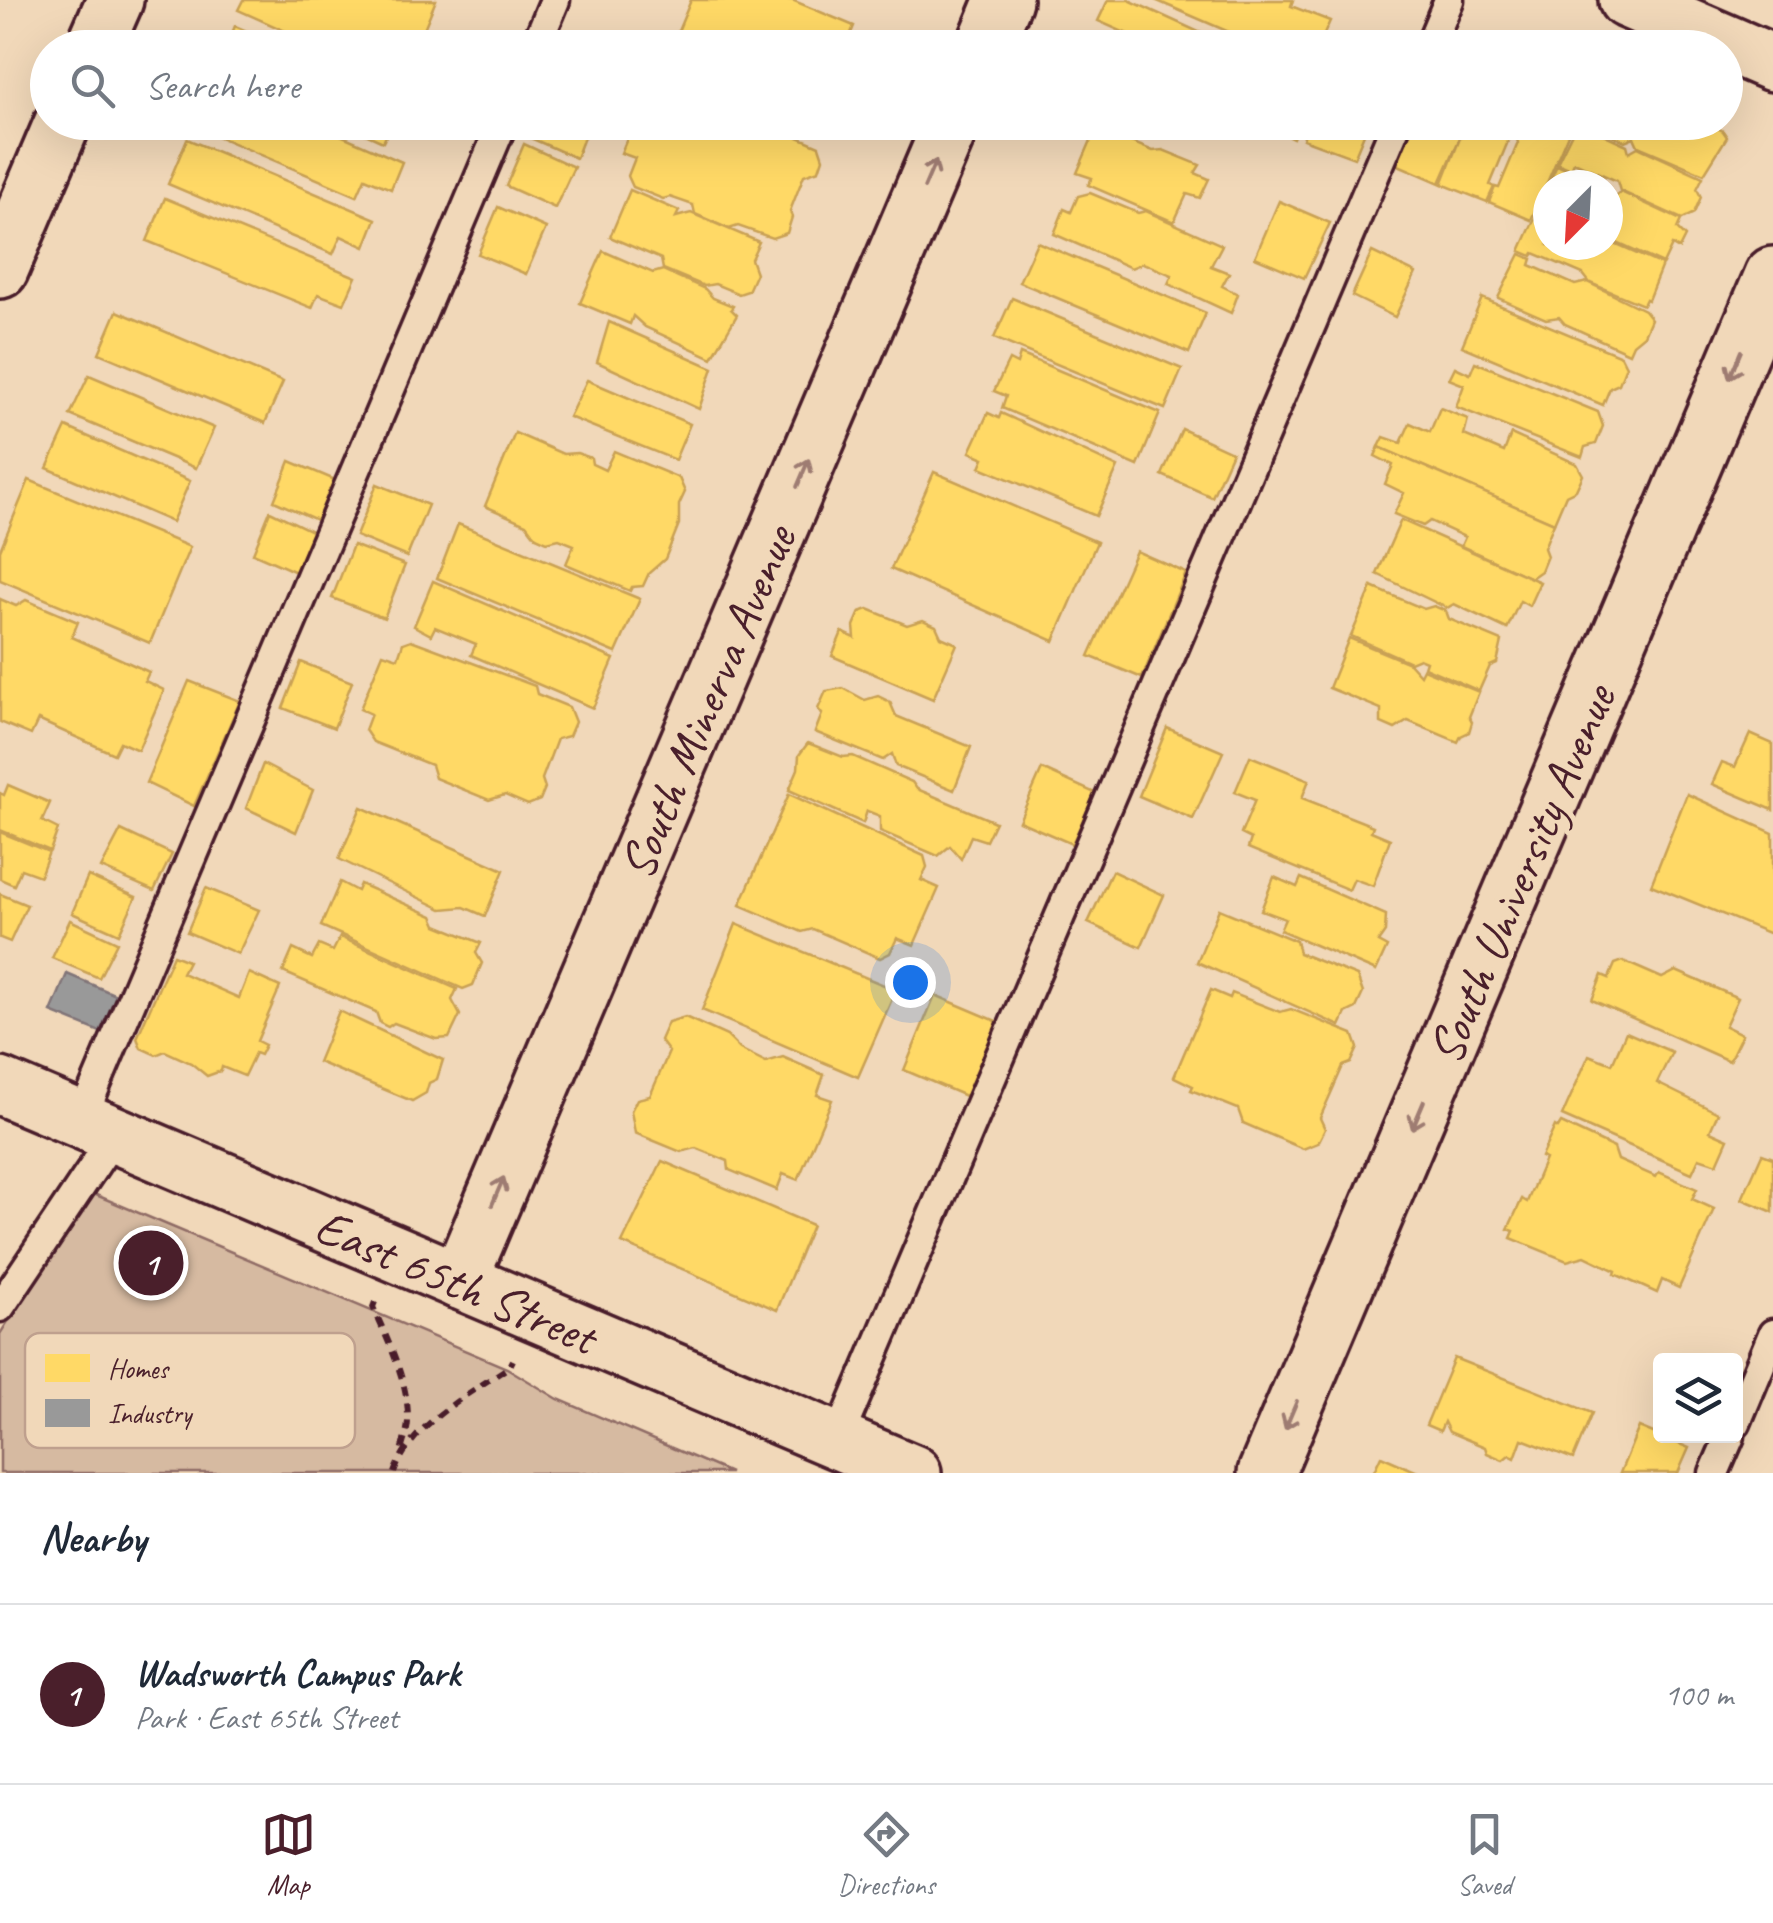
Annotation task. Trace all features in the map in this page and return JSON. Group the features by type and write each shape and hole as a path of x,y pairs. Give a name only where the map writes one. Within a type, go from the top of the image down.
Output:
{"street":[{"path":"102,30 114,0"},
{"path":"992,30 1004,0"},
{"path":"1627,0 1698,30"},
{"path":"1743,49 1773,62"},
{"path":"0,270 54,140"},
{"name":"South Minerva Avenue","path":"459,1281 944,140"},
{"name":"South University Avenue","path":"1266,1473 1773,275"},
{"name":"East 65th Street","path":"0,1086 913,1473"}],"lane":[{"path":"542,30 555,0"},
{"path":"1436,30 1449,0"},
{"path":"0,1307 98,1128 497,140"},
{"path":"837,1441 1389,140"},
{"path":"1743,1406 1773,1334"},
{"path":"1714,1473 1727,1443"}],"path":[{"path":"378,1294 372,1307 392,1350 408,1421 394,1473"},
{"path":"401,1453 432,1421 510,1366 516,1354"}],"shaded area":[{"path":"89,1192 507,1368 558,1399 730,1473 0,1473 0,1334"}],"building: Homes":[{"path":"243,0 436,0 424,30 283,30 238,10"},
{"path":"691,0 792,0 854,26 852,30 678,30"},
{"path":"1108,0 1129,0 1194,30 1118,30 1098,21"},
{"path":"1155,0 1293,0 1291,6 1330,21 1326,30 1224,30"},
{"path":"189,140 376,219 365,247 341,236 333,254 168,184"},
{"path":"226,140 352,140 402,162 391,189 365,178 357,196"},
{"path":"535,140 583,140 576,158"},
{"path":"626,140 805,140 819,146 823,158 819,170 804,175 790,211 787,233 772,238 738,226 729,229 695,214 693,205 633,187 628,176 635,158 621,153"},
{"path":"1091,140 1126,140 1200,165 1195,173 1209,179 1200,198 1187,194 1174,222 1088,185 1092,178 1077,173"},
{"path":"1306,140 1362,140 1354,158"},
{"path":"1406,140 1459,140 1440,183 1396,164"},
{"path":"1459,140 1509,140 1487,202 1442,184"},
{"path":"1517,140 1565,140 1552,170 1533,170 1531,220 1489,202 1495,187 1499,188"},
{"path":"1568,140 1616,140 1627,145 1629,152 1638,147 1703,177 1697,189 1701,197 1694,213 1682,219 1623,192 1623,170 1592,170 1574,162 1571,169 1557,163"},
{"path":"1635,140 1725,140 1704,174 1638,146"},
{"path":"524,144 574,167 555,208 506,186"},
{"path":"630,190 679,211 676,217 691,213 759,242 751,259 756,273 748,291 739,294 715,284 704,286 663,269 661,259 610,237"},
{"path":"1090,193 1138,213 1146,211 1222,245 1211,266 1229,273 1222,286 1238,294 1231,313 1168,284 1172,275 1143,263 1131,268 1054,234 1064,209 1071,212 1078,196"},
{"path":"1623,193 1681,220 1677,229 1685,237 1679,249 1672,245 1663,264 1623,246"},
{"path":"165,198 356,277 344,304 318,294 312,308 147,241"},
{"path":"1279,201 1330,223 1304,278 1255,257"},
{"path":"498,207 546,228 526,274 478,254"},
{"path":"1533,222 1533,254 1520,251"},
{"path":"1037,242 1206,313 1189,353 1019,282"},
{"path":"1623,248 1662,265 1643,305 1590,283 1583,274 1550,260 1623,260"},
{"path":"603,251 653,273 663,270 733,306 731,309 737,315 712,358 645,327 633,316 630,324 580,303"},
{"path":"1372,252 1416,273 1395,317 1352,296"},
{"path":"1520,254 1532,259 1530,265 1575,285 1587,282 1644,310 1651,319 1644,335 1629,353 1565,324 1559,317 1546,319 1498,298"},
{"path":"1012,298 1182,369 1165,409 994,338"},
{"path":"1482,298 1621,356 1626,366 1619,384 1610,388 1603,405 1462,346"},
{"path":"117,311 283,382 265,423 99,353"},
{"path":"609,322 713,368 699,409 597,362"},
{"path":"1020,354 1160,413 1138,466 1002,408 1006,396 994,391 1009,360 1017,364"},
{"path":"1475,362 1598,412 1603,426 1596,444 1585,447 1582,457 1456,407 1464,385 1449,379 1455,367 1470,374"},
{"path":"89,375 214,428 196,468 70,415"},
{"path":"587,380 690,424 675,460 569,417"},
{"path":"1440,408 1468,419 1464,435 1504,452 1511,434 1577,464 1583,475 1576,490 1566,495 1554,523 1379,447 1384,437 1401,443 1410,423 1430,432"},
{"path":"988,413 999,418 1001,413 1118,467 1096,516 980,467 984,458 970,452"},
{"path":"66,427 190,481 172,522 47,468"},
{"path":"1182,429 1232,452 1212,497 1162,475"},
{"path":"515,433 563,454 591,458 592,464 605,470 614,451 679,478 685,492 679,505 679,524 665,559 649,573 643,586 632,587 630,591 566,564 574,545 559,539 547,542 536,537 526,524 485,506"},
{"path":"1379,447 1554,523 1544,548 1547,556 1541,571 1531,578 1461,546 1465,537 1430,521 1423,526 1394,514 1404,493 1385,484 1393,465 1375,456"},
{"path":"290,461 335,480 319,521 274,501"},
{"path":"934,472 1097,542 1054,641 891,569"},
{"path":"29,480 190,547 150,643 0,580 0,550"},
{"path":"377,484 428,505 407,557 356,536"},
{"path":"270,511 314,532 296,572 253,553"},
{"path":"1401,520 1540,582 1529,606 1520,601 1507,629 1454,604 1447,608 1377,574"},
{"path":"458,524 640,599 616,653 437,578"},
{"path":"353,545 405,565 384,618 332,598"},
{"path":"1136,551 1186,573 1142,678 1089,656"},
{"path":"433,581 614,659 593,708 471,655 476,644 435,627 431,635 414,626"},
{"path":"1372,587 1424,609 1434,606 1446,611 1449,619 1502,641 1497,663 1490,666 1479,691 1424,667 1426,661 1419,658 1410,662 1351,636"},
{"path":"0,599 16,606 26,600 78,622 72,637 149,672 145,681 164,690 138,750 120,742 114,754 38,720 31,735 0,722"},
{"path":"868,609 907,625 923,620 936,626 941,637 957,644 933,699 832,656 842,632 855,638 854,626 860,612"},
{"path":"1349,638 1409,663 1420,675 1423,669 1479,692 1469,717 1469,732 1458,742 1408,721 1395,729 1381,723 1381,709 1329,688"},
{"path":"411,640 535,686 537,694 569,707 575,722 569,736 557,739 542,779 545,788 540,800 528,805 505,795 489,800 435,778 431,765 373,742 365,730 371,714 360,709 383,653 398,658 403,643"},
{"path":"301,662 352,682 334,728 283,708"},
{"path":"189,681 240,701 194,806 146,783"},
{"path":"843,688 865,700 878,696 890,702 896,716 971,747 954,790 896,766 892,754 883,760 815,732 822,714 818,709 826,691"},
{"path":"1167,728 1223,752 1193,819 1139,796"},
{"path":"1750,734 1773,744 1773,810 1712,784 1722,762 1735,767"},
{"path":"808,743 843,757 853,756 995,822 986,841 971,836 961,859 950,846 938,856 880,831 880,816 867,811 863,823 789,790 799,755"},
{"path":"1250,756 1309,780 1302,798 1373,826 1371,831 1390,839 1373,886 1354,879 1349,890 1248,848 1251,839 1241,834 1255,800 1235,792"},
{"path":"263,764 313,790 296,832 246,808"},
{"path":"1042,769 1095,793 1072,844 1019,821"},
{"path":"8,785 50,803 42,821 58,829 50,851 0,830 0,793 4,795"},
{"path":"789,794 924,856 927,867 921,880 939,888 914,945 897,938 890,953 880,958 813,929 802,932 740,905"},
{"path":"1687,794 1773,833 1773,935 1651,885"},
{"path":"361,807 504,870 485,916 464,907 442,909 339,859"},
{"path":"121,830 172,854 154,891 101,868"},
{"path":"0,832 49,852 40,876 21,869 14,885 0,879"},
{"path":"1112,871 1164,895 1141,947 1088,923"},
{"path":"88,876 136,897 119,934 72,913"},
{"path":"1274,877 1297,887 1301,878 1386,915 1385,932 1378,942 1387,947 1376,971 1280,930 1285,919 1261,910"},
{"path":"340,882 357,891 360,884 433,916 437,925 481,943 476,953 482,963 473,985 463,989 321,926"},
{"path":"206,888 259,910 238,954 187,932"},
{"path":"0,894 27,905 10,942 0,938"},
{"path":"1219,909 1296,941 1299,953 1357,976 1363,993 1356,1008 1346,1013 1340,1026 1197,962"},
{"path":"70,920 117,942 99,978 52,958"},
{"path":"736,924 896,990 858,1077 702,1010"},
{"path":"340,937 457,989 452,1000 460,1015 449,1038 436,1039 394,1023 388,1027 380,1023 376,1012 283,972 293,949 312,958 319,945 333,951"},
{"path":"173,955 188,961 182,973 239,998 249,973 280,987 257,1041 265,1045 260,1055 255,1053 244,1076 222,1067 207,1076 165,1051 156,1055 141,1048 137,1038"},
{"path":"1623,961 1662,978 1676,971 1738,998 1725,1026 1742,1034 1729,1061 1592,1000 1602,975 1609,978 1615,964"},
{"path":"1211,990 1230,998 1232,993 1280,1012 1291,1009 1353,1034 1358,1048 1351,1063 1343,1066 1320,1118 1325,1129 1318,1143 1303,1149 1243,1123 1238,1109 1191,1090 1193,1086 1174,1077"},
{"path":"935,995 1001,1023 970,1098 904,1070"},
{"path":"339,1011 443,1060 437,1079 429,1083 426,1093 412,1101 318,1062"},
{"path":"685,1017 727,1036 740,1049 766,1062 783,1057 824,1075 817,1095 832,1100 798,1180 783,1174 777,1190 729,1170 728,1161 696,1148 681,1152 635,1133 631,1111 637,1099 650,1096 669,1052 660,1040 668,1022"},
{"path":"1626,1032 1672,1052 1657,1083 1718,1113 1710,1131 1728,1139 1717,1164 1699,1158 1692,1173 1562,1116 1589,1055 1612,1064"},
{"path":"1561,1123 1614,1148 1618,1160 1697,1189 1692,1199 1714,1209 1679,1288 1662,1280 1657,1293 1585,1256 1567,1261 1511,1238 1514,1231 1508,1229 1522,1199 1527,1202 1545,1159 1541,1157 1555,1126 1558,1128"},
{"path":"1762,1154 1773,1158 1773,1212 1742,1199"},
{"path":"662,1161 812,1225 777,1310 622,1243"},
{"path":"1454,1358 1592,1413 1573,1459 1522,1439 1515,1458 1509,1455 1503,1460 1487,1453 1485,1447 1449,1432 1444,1422 1440,1431 1426,1425"},
{"path":"1639,1427 1653,1433 1653,1443 1677,1443 1689,1448 1678,1473 1620,1473"},
{"path":"1381,1456 1420,1473 1373,1473"}],"building: Industry":[{"path":"67,974 116,995 100,1032 51,1012"}],"place":[{"name":"Wadsworth Campus Park","path":"151,1263"}]}
